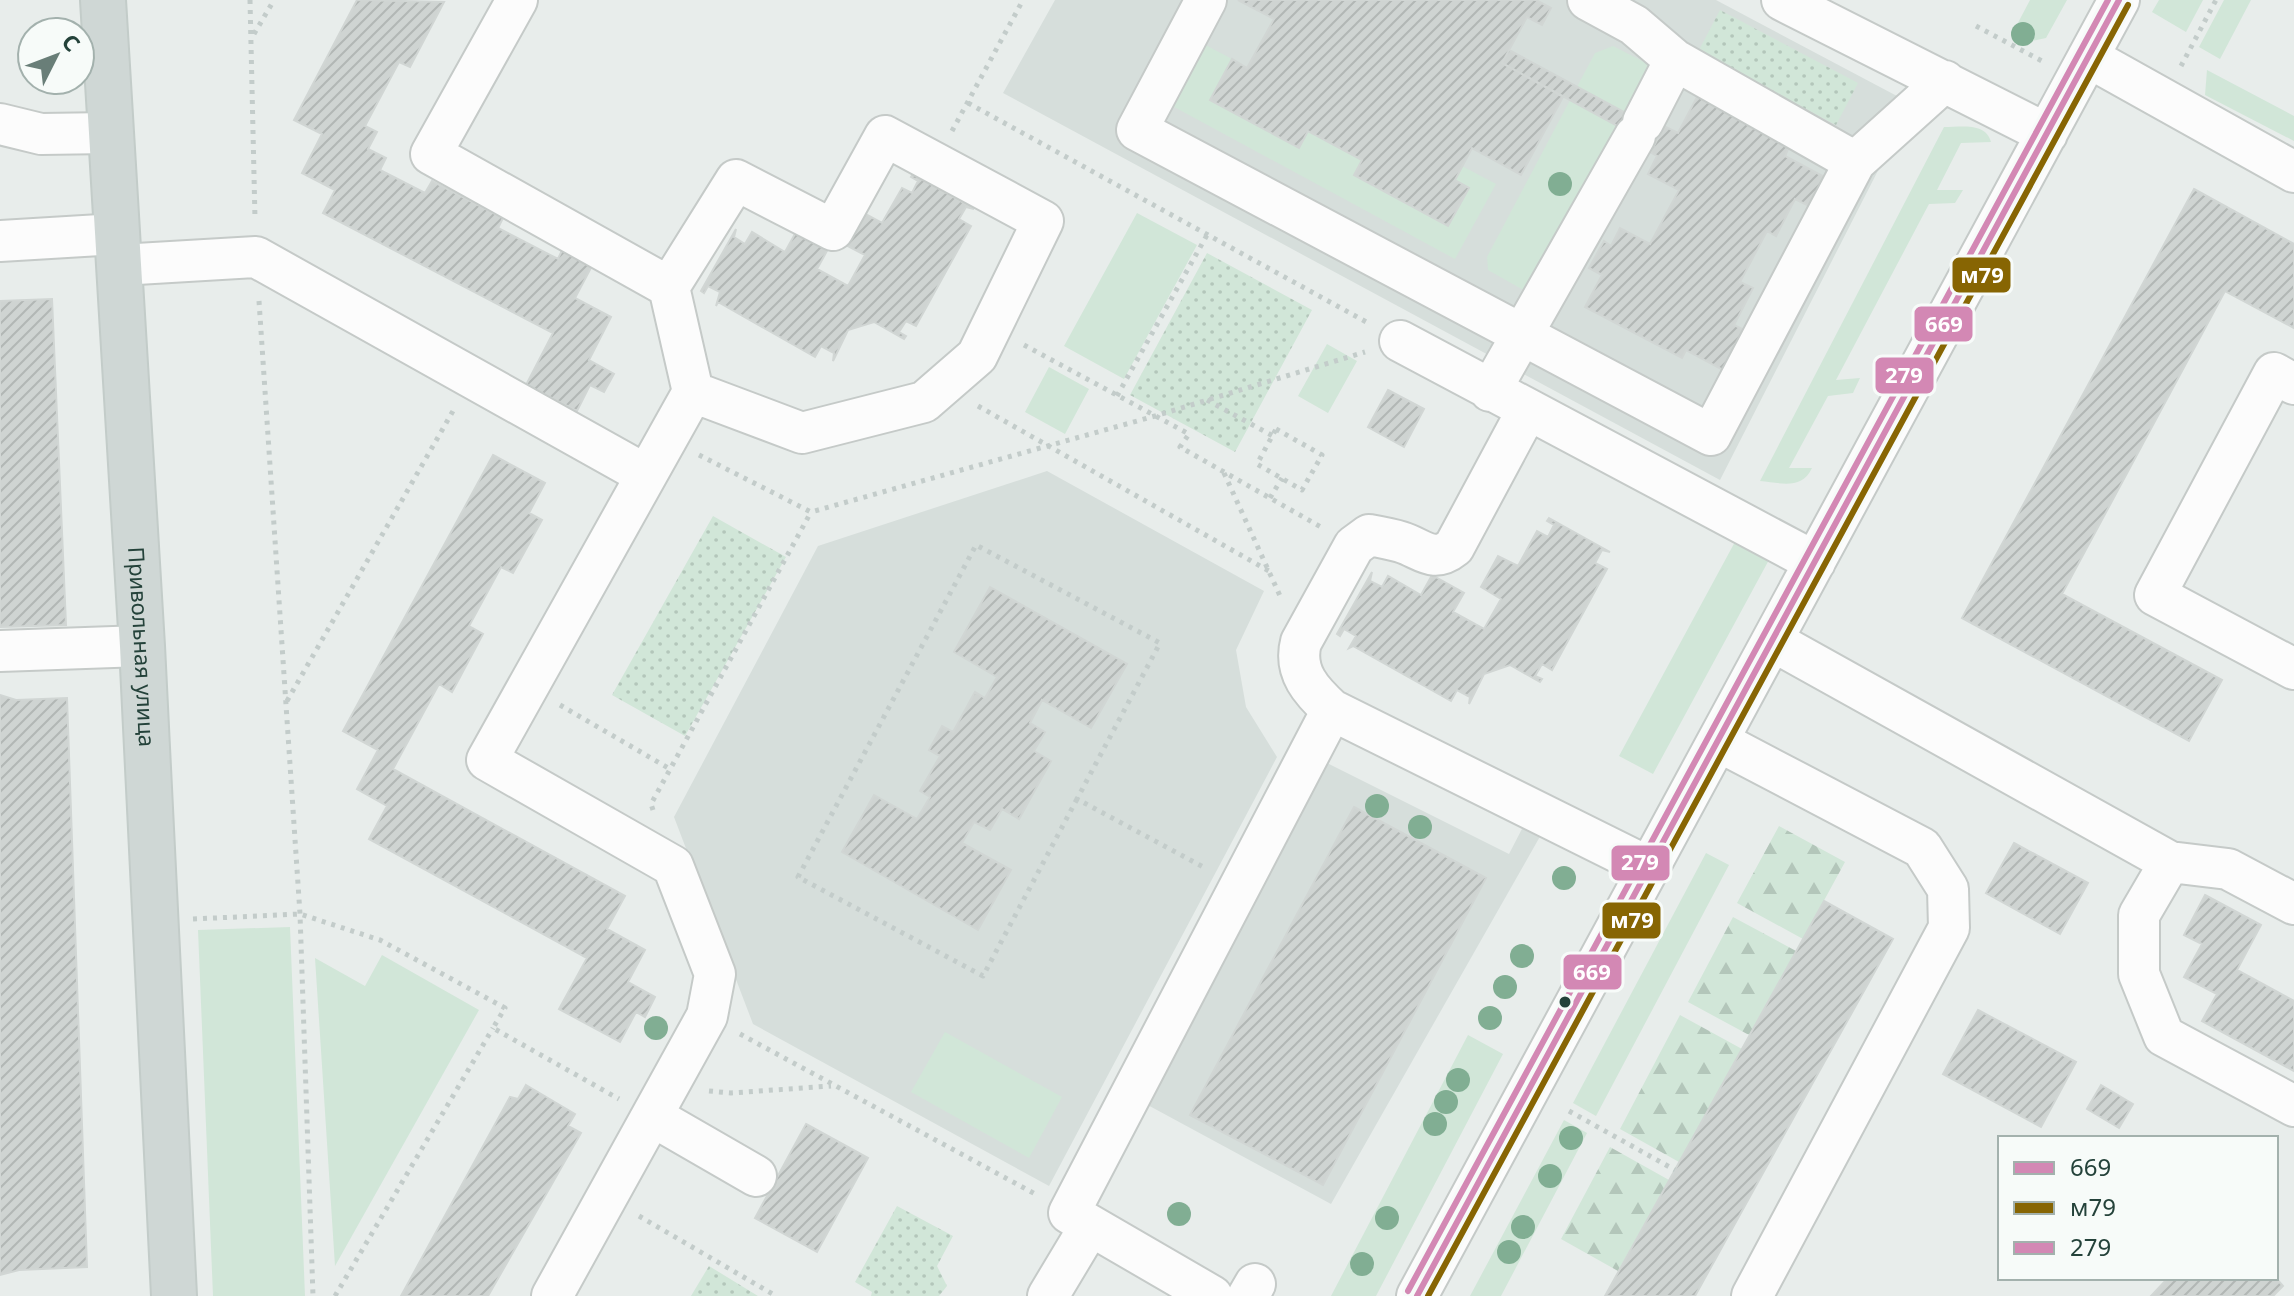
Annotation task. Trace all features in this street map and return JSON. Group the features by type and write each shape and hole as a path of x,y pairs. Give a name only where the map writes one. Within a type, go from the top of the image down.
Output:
{"main road":[{"name":"Привольная улица","path":"103,0 142,646 174,1296"}],"street":[{"path":"517,0 431,154 669,287"},
{"path":"1206,0 1137,130 1711,435 1855,162 1945,81"},
{"path":"1588,0 1634,25 1675,60 1855,162"},
{"path":"1782,0 2047,134"},
{"path":"1417,1296 2119,0"},
{"path":"2088,57 2294,172"},
{"path":"1490,391 1675,60"},
{"path":"0,124 41,134 110,133"},
{"path":"552,1296 606,1198 648,1102 707,1016 715,974 673,866 487,760 693,392 669,287 736,180 833,230 885,136 1043,221 977,356 924,402 802,433 693,392"},
{"path":"0,241 256,257 646,475"},
{"path":"1400,341 1815,562"},
{"path":"2294,384 2274,373 2155,595 2294,669"},
{"path":"1527,411 1454,547 1444,555 1432,556 1403,543 1369,535 1354,546 1301,642 1298,654 1301,672 1311,691 1332,710 1650,868"},
{"path":"1773,641 2170,862 2228,869 2294,904"},
{"path":"0,651 142,646"},
{"path":"1048,1296 1080,1220 1240,886 1332,710"},
{"path":"1718,741 1922,848 1948,889 1949,928 1752,1296"},
{"path":"2170,862 2139,915 2139,974 2164,1036 2294,1106"},
{"path":"648,1102 756,1176"},
{"path":"1080,1220 1212,1296"}],"path":[{"path":"250,0 256,257 300,914 313,1296"},
{"path":"253,35 274,0"},
{"path":"935,164 1023,0"},
{"path":"2164,100 2216,0"},
{"path":"968,103 1400,341"},
{"path":"1117,396 1207,235"},
{"path":"991,327 1189,434 1180,447 1354,546"},
{"path":"669,439 811,512 1155,416 1400,341"},
{"path":"286,702 472,377"},
{"path":"942,386 1269,571"},
{"path":"1207,400 1273,436"},
{"path":"1276,429 1322,455 1302,490 1257,464 1273,436 1276,429"},
{"path":"1223,472 1301,642"},
{"path":"1270,498 1282,478"},
{"path":"673,866 651,804 811,512"},
{"path":"976,545 1160,643 1077,799 983,976 798,877 976,545"},
{"path":"528,685 670,769"},
{"path":"1077,799 1240,886"},
{"path":"155,921 300,914 380,940 505,1008 335,1296"},
{"path":"707,1016 1080,1220"},
{"path":"493,1028 648,1102 834,1085"},
{"path":"1569,1111 1675,1170"},
{"path":"606,1198 776,1296"}],"shaded area":[{"path":"1055,0 1716,0 1912,104 1720,480 1003,93"},
{"path":"1047,471 1264,591 1236,650 1246,707 1277,757 1049,1186 753,1024 674,817 818,546"},
{"path":"1323,761 1509,854 1524,825 1542,833 1331,1204 1144,1103"}],"green space":[{"path":"2030,0 2067,0 2046,38 2022,43 2011,36"},
{"path":"2159,0 2203,0 2186,32 2152,12"},
{"path":"2224,0 2251,0 2220,59 2199,47"},
{"path":"1720,10 1858,83 1836,125 1698,52"},
{"path":"1198,41 1232,59 1210,100 1299,147 1308,131 1362,160 1355,176 1447,226 1455,180 1462,166 1496,184 1455,259 1165,102"},
{"path":"1613,46 1650,65 1657,74 1527,292 1488,270 1487,257 1595,53"},
{"path":"2207,70 2294,116 2294,141 2205,95"},
{"path":"1944,127 1978,128 1991,142 1961,143 1937,190 1963,190 1955,203 1929,204 1836,380 1860,378 1853,393 1828,396 1789,468 1812,468 1808,475 1790,484 1760,481"},
{"path":"1137,213 1197,245 1124,379 1064,346"},
{"path":"1207,253 1312,310 1235,452 1130,395"},
{"path":"1327,344 1357,361 1328,413 1298,396"},
{"path":"1049,367 1089,389 1065,434 1025,412"},
{"path":"713,516 786,557 685,736 612,695"},
{"path":"1736,540 1770,558 1653,774 1619,756"},
{"path":"1779,826 1845,862 1803,939 1737,903"},
{"path":"1706,853 1729,865 1596,1116 1573,1103"},
{"path":"1733,917 1796,951 1749,1035 1688,1002"},
{"path":"290,927 305,1296 213,1296 198,930"},
{"path":"382,955 479,1010 335,1266 315,958 365,986"},
{"path":"1680,1015 1742,1049 1679,1162 1620,1129"},
{"path":"945,1032 1062,1097 1029,1158 911,1092"},
{"path":"1468,1035 1503,1054 1376,1296 1331,1296"},
{"path":"1564,1120 1587,1133 1501,1296 1470,1296"},
{"path":"1610,1147 1669,1180 1618,1271 1561,1239"},
{"path":"897,1206 953,1236 937,1266 947,1286 939,1296 871,1296 872,1292 855,1282"},
{"path":"709,1266 758,1296 691,1296"}],"building":[{"path":"357,0 444,2 410,67 399,62 365,126 377,132 368,149 386,158 380,170 425,193 432,181 503,218 498,228 558,259 563,248 593,264 575,298 611,317 589,360 614,374 604,392 590,385 577,411 526,385 553,333 323,213 335,190 302,173 322,134 294,120"},
{"path":"1238,0 1536,0 1551,8 1542,25 1527,17 1502,63 1563,97 1521,175 1472,148 1455,180 1469,188 1448,226 1354,175 1362,160 1308,131 1299,148 1210,100 1232,59 1247,68 1274,19"},
{"path":"1509,50 1661,132 1654,146 1502,63"},
{"path":"1698,95 1790,145 1785,156 1830,180 1815,209 1795,199 1776,236 1767,231 1740,282 1753,288 1734,325 1756,336 1734,376 1686,350 1682,358 1585,307 1602,275 1589,268 1604,241 1611,246 1620,228 1650,244 1679,190 1648,174 1657,156 1650,152 1664,126 1678,133"},
{"path":"913,174 974,209 966,207 959,219 971,226 916,326 906,321 899,332 906,336 904,339 874,322 848,330 833,361 834,353 821,346 815,357 718,302 716,306 720,292 708,286 704,293 701,291 736,229 734,237 745,244 752,232 785,252 796,232 828,249 817,269 848,286 865,255 844,244 862,212 882,223 902,188 912,193 918,181 911,177"},
{"path":"2194,189 2294,244 2294,328 2225,291 2062,594 2222,680 2189,741 1962,618"},
{"path":"52,299 66,625 0,627 0,301"},
{"path":"1388,390 1424,409 1404,447 1368,427"},
{"path":"493,455 545,483 529,513 542,520 513,573 501,567 469,626 483,634 452,692 439,684 393,769 625,896 607,929 645,950 628,982 655,997 645,1017 636,1012 620,1042 559,1009 587,958 369,839 387,806 357,789 378,750 343,731"},
{"path":"1549,518 1610,552 1602,550 1595,563 1607,569 1552,670 1542,664 1535,676 1542,679 1540,682 1510,665 1484,674 1469,704 1470,697 1457,690 1451,701 1353,646 1349,648 1356,636 1344,629 1340,636 1337,634 1372,572 1370,581 1382,587 1388,576 1421,595 1432,575 1464,593 1453,612 1484,629 1501,599 1481,587 1498,556 1518,566 1537,531 1548,537 1554,525 1547,521"},
{"path":"990,587 1127,664 1091,728 1042,700 1030,723 1045,732 1034,751 1051,761 1019,819 1002,809 990,830 974,822 962,843 1011,870 978,930 842,852 874,795 917,819 930,797 920,791 940,756 929,750 942,726 953,732 975,692 985,698 997,677 954,652"},
{"path":"0,695 16,700 67,698 87,1267 19,1270 0,1275"},
{"path":"1354,807 1486,878 1323,1185 1190,1115"},
{"path":"2014,843 2088,883 2060,934 1986,893"},
{"path":"2205,895 2261,925 2237,970 2294,1001 2294,1071 2202,1021 2217,994 2184,977 2202,944 2184,935"},
{"path":"1824,901 1893,939 1695,1296 1605,1296"},
{"path":"1978,1010 2076,1062 2041,1127 1943,1074"},
{"path":"526,1085 575,1114 568,1126 581,1133 488,1296 401,1296 510,1097 518,1099"},
{"path":"2101,1085 2133,1104 2119,1128 2087,1109"},
{"path":"806,1124 868,1158 817,1252 755,1218"},
{"path":"2166,1280 2278,1280 2283,1286 2273,1296 2151,1296"}],"transit line":[{"name":"279","path":"1408,1291 2108,0"},
{"name":"669","path":"1417,1296 2119,0"},
{"name":"м79","path":"1428,1296 2128,5"}]}
